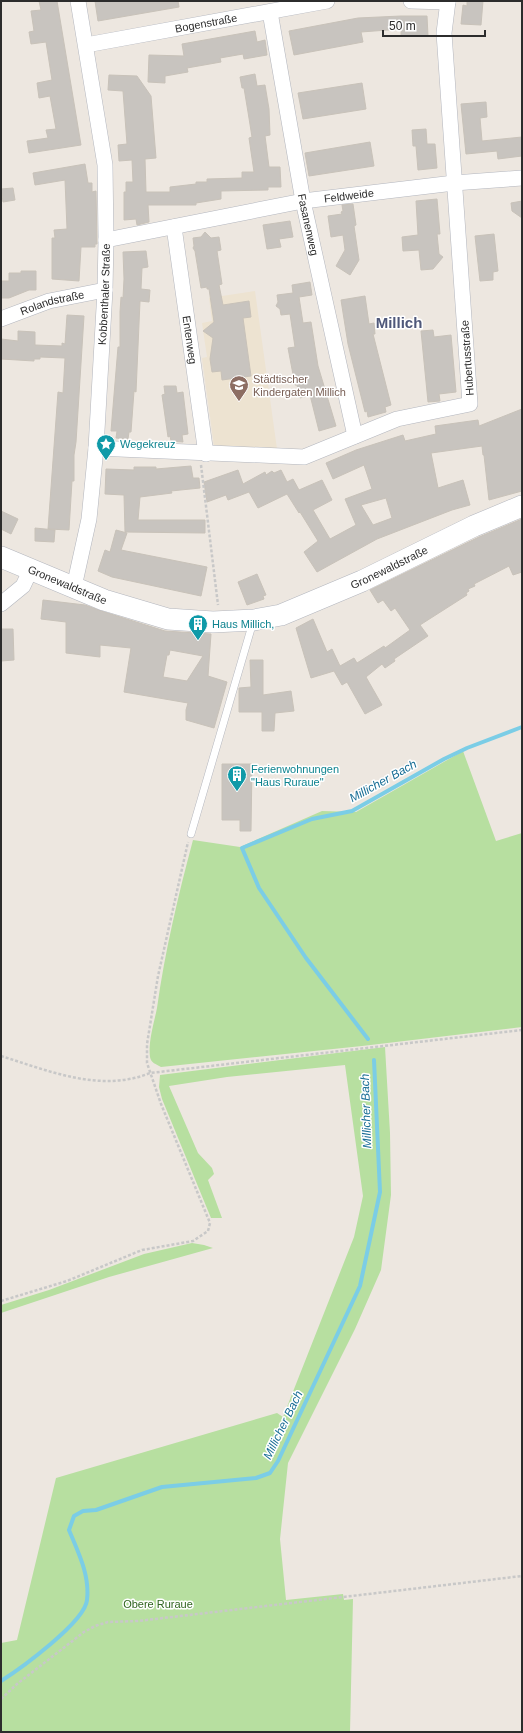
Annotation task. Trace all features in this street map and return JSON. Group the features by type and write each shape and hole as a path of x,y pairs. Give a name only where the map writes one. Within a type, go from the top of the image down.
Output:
{"main road":[{"name":"Gronewaldstraße","path":"1,557 104,600 168,619 220,622 254,620 281,615 362,581 474,526 522,506"}],"street":[{"name":"Kobbenthaler Straße","path":"74,587 89,519 96,448 105,290 106,240 105,165 78,1"},
{"name":"Bogenstraße","path":"86,45 327,1"},
{"path":"411,1 448,2"},
{"name":"Hubertusstraße","path":"96,448 304,457 402,417 470,404 444,33 448,2"},
{"name":"Fasanenweg","path":"270,12 303,201 355,436"},
{"name":"Feldweide","path":"106,240 303,201 454,183 522,178"},
{"name":"Entenweg","path":"174,227 202,453"},
{"name":"Rolandstraße","path":"1,319 49,301 105,290"},
{"path":"1,604 23,586 32,569"}],"lane":[{"path":"191,834 254,620"}],"path":[{"path":"202,453 220,622"},
{"path":"1,1302 67,1281 142,1250 193,1241 208,1231 210,1223 161,1104 147,1063 147,1044 158,976 191,834"},
{"path":"1,1056 68,1077 110,1081 137,1078 150,1073 522,1030"},
{"path":"1,1699 17,1684 74,1639 95,1626 108,1622 138,1621 522,1576"}],"shaded area":[{"name":"Städtischer Kindergaten Millich","path":"255,291 277,449 214,446 202,358 207,357 202,323 212,321 209,298"}],"green space":[{"path":"463,751 496,841 522,833 522,1027 362,1046 161,1067 153,1062 150,1057 152,1032 172,924 193,840 240,847 322,811 356,812"},
{"name":"Obere Ruraue","path":"385,1047 390,1133 391,1195 381,1270 355,1329 288,1463 280,1539 286,1600 343,1594 344,1600 353,1599 350,1732 1,1732 1,1643 17,1640 56,1478 277,1413 283,1417 354,1237 363,1196 345,1065 227,1077 169,1086 198,1153 212,1168 214,1174 208,1180 222,1218 211,1218 162,1099 159,1087 160,1075"},
{"path":"192,1243 213,1248 109,1277 1,1313 1,1305 49,1290 144,1254"}],"building":[{"path":"39,1 57,1 81,145 29,153 27,141 48,138 46,130 56,129 50,96 39,98 37,83 52,80 46,42 31,44 29,32 34,31 31,11 41,10"},
{"path":"95,1 178,1 179,7 98,21"},
{"path":"467,1 483,1 481,25 461,24 463,5 467,6"},
{"path":"427,16 428,36 401,36 401,29 361,32 363,42 294,55 289,31 358,18"},
{"path":"255,31 257,42 265,40 267,55 244,59 243,54 220,58 221,62 187,68 188,72 165,76 165,83 148,82 149,55 184,56 182,44"},
{"path":"255,74 257,86 265,85 269,109 270,135 265,136 269,167 280,167 281,187 268,187 268,190 221,191 221,199 196,203 196,205 148,205 149,222 137,225 136,219 124,220 124,192 126,192 126,182 133,182 132,160 119,161 118,145 127,144 123,91 108,90 109,75 137,76 151,96 156,158 145,159 146,192 170,192 170,187 196,184 196,182 207,182 207,179 242,178 242,172 254,172 249,138 252,137 244,88 242,88 240,77"},
{"path":"362,83 366,109 303,119 298,93"},
{"path":"486,102 487,117 480,118 482,141 522,137 522,156 498,159 497,151 466,154 461,104"},
{"path":"426,129 427,144 435,144 437,168 418,170 416,146 413,146 412,130"},
{"path":"370,142 374,166 309,176 305,153"},
{"path":"85,164 88,183 92,183 92,192 96,191 97,244 95,244 95,247 81,247 79,281 52,279 52,238 55,238 54,230 67,229 65,180 35,185 33,173"},
{"path":"13,188 15,200 3,202 1,189"},
{"path":"437,199 440,234 437,234 439,254 443,257 433,269 421,270 419,250 403,251 402,237 418,235 416,201"},
{"path":"522,201 522,218 512,211 511,203"},
{"path":"353,204 356,225 354,226 359,260 350,275 336,266 345,250 343,235 331,237 328,216 342,214 342,205"},
{"path":"290,221 293,237 279,239 281,247 267,249 263,225"},
{"path":"205,232 211,238 219,237 221,250 217,251 222,284 219,285 223,305 249,301 251,317 243,318 251,376 222,380 221,371 212,372 210,359 213,338 203,331 214,322 209,289 207,289 207,287 201,288 195,251 193,248 193,238 201,237"},
{"path":"494,234 498,271 493,272 493,280 480,281 475,236"},
{"path":"146,251 148,267 142,268 141,289 150,290 149,302 140,301 136,392 134,391 131,432 129,432 128,439 116,438 117,431 111,431 118,347 120,347 120,312 121,297 123,298 124,279 123,252"},
{"path":"21,271 36,271 36,290 29,290 9,298 1,298 1,281 9,281 9,273 21,273"},
{"path":"310,282 312,295 299,297 303,323 311,322 318,366 336,426 319,431 310,395 300,398 297,385 295,385 288,348 295,347 290,314 281,315 280,309 276,306 278,302 277,295 293,293 292,285"},
{"path":"365,296 369,324 374,323 375,334 373,334 391,405 385,407 386,412 368,417 367,411 365,412 348,344 341,300"},
{"path":"67,315 84,316 74,455 74,481 72,481 69,530 48,529 58,392 63,393 65,358 40,357 40,359 34,359 34,361 1,359 1,339 18,341 18,331 35,332 35,345 62,346 62,343 65,344"},
{"path":"433,330 434,337 451,335 456,392 439,394 440,401 428,402 421,331"},
{"path":"164,386 176,386 177,393 183,392 188,434 182,435 183,442 171,441 170,436 168,437 162,395 165,394"},
{"path":"522,409 522,491 489,500 482,446 431,453 438,488 463,480 470,505 452,510 377,539 317,572 304,552 318,541 287,494 258,508 249,492 228,500 226,495 207,502 204,482 238,470 243,484 265,472 266,475 272,471 274,473 281,470 287,482 293,479 299,490 322,480 332,500 313,510 330,539 356,525 345,499 372,489 364,465 333,479 326,463 356,450 403,435 405,441 436,434 435,426 478,420 479,426","holes":["386,498 392,518 373,525 361,505"]},
{"path":"191,466 193,478 199,478 200,488 171,491 172,493 140,497 138,520 205,520 205,533 125,532 124,495 105,494 106,469 134,470 134,467 156,467 156,469"},
{"path":"1,511 18,519 11,534 1,529"},
{"path":"522,519 522,572 513,575 509,566 474,584 475,586 468,589 469,591 466,593 467,595 420,625 428,636 394,659 395,661 385,668 382,664 366,677 382,705 365,714 347,682 342,685 334,671 311,678 296,628 313,619 327,652 332,649 340,666 354,658 357,663 384,646 385,648 410,630 395,608 391,611 383,600 378,603 370,590 479,537"},
{"path":"35,528 55,530 54,542 35,541"},
{"path":"116,530 127,533 121,550 207,567 201,596 112,577 98,571 105,550 110,552"},
{"path":"257,574 266,595 263,596 264,599 247,605 238,582"},
{"path":"43,600 85,605 165,631 211,634 208,676 227,682 214,728 186,720 188,703 124,692 131,648 100,645 100,657 66,653 66,622 41,619","holes":["170,650 203,656 187,681 163,677 167,655 169,655"]},
{"path":"1,629 13,629 14,660 1,661"},
{"path":"250,660 263,660 263,695 291,691 294,711 275,713 274,731 262,731 262,712 239,712 239,688 251,687"},
{"name":"Ferienwohnungen \"Haus Ruraue\"","path":"222,764 252,764 251,831 240,831 240,820 222,820"}],"waterway":[{"name":"Millicher Bach","path":"368,1039 306,958 259,888 242,848 312,819 352,811 444,759 467,748 522,727"},
{"name":"Millicher Bach","path":"1,1681 36,1656 64,1632 84,1609 87,1600 87,1582 79,1555 69,1530 74,1516 83,1511 96,1510 162,1487 256,1478 270,1473 278,1461 360,1286 380,1192 374,1060"}],"place":[{"name":"Städtischer Kindergaten Millich","path":"239,402"},
{"name":"Wegekreuz","path":"106,461"},
{"name":"Haus Millich,","path":"198,641"},
{"name":"Ferienwohnungen \"Haus Ruraue\"","path":"237,792"}],"district":[{"name":"Millich","path":"399,322"}]}
